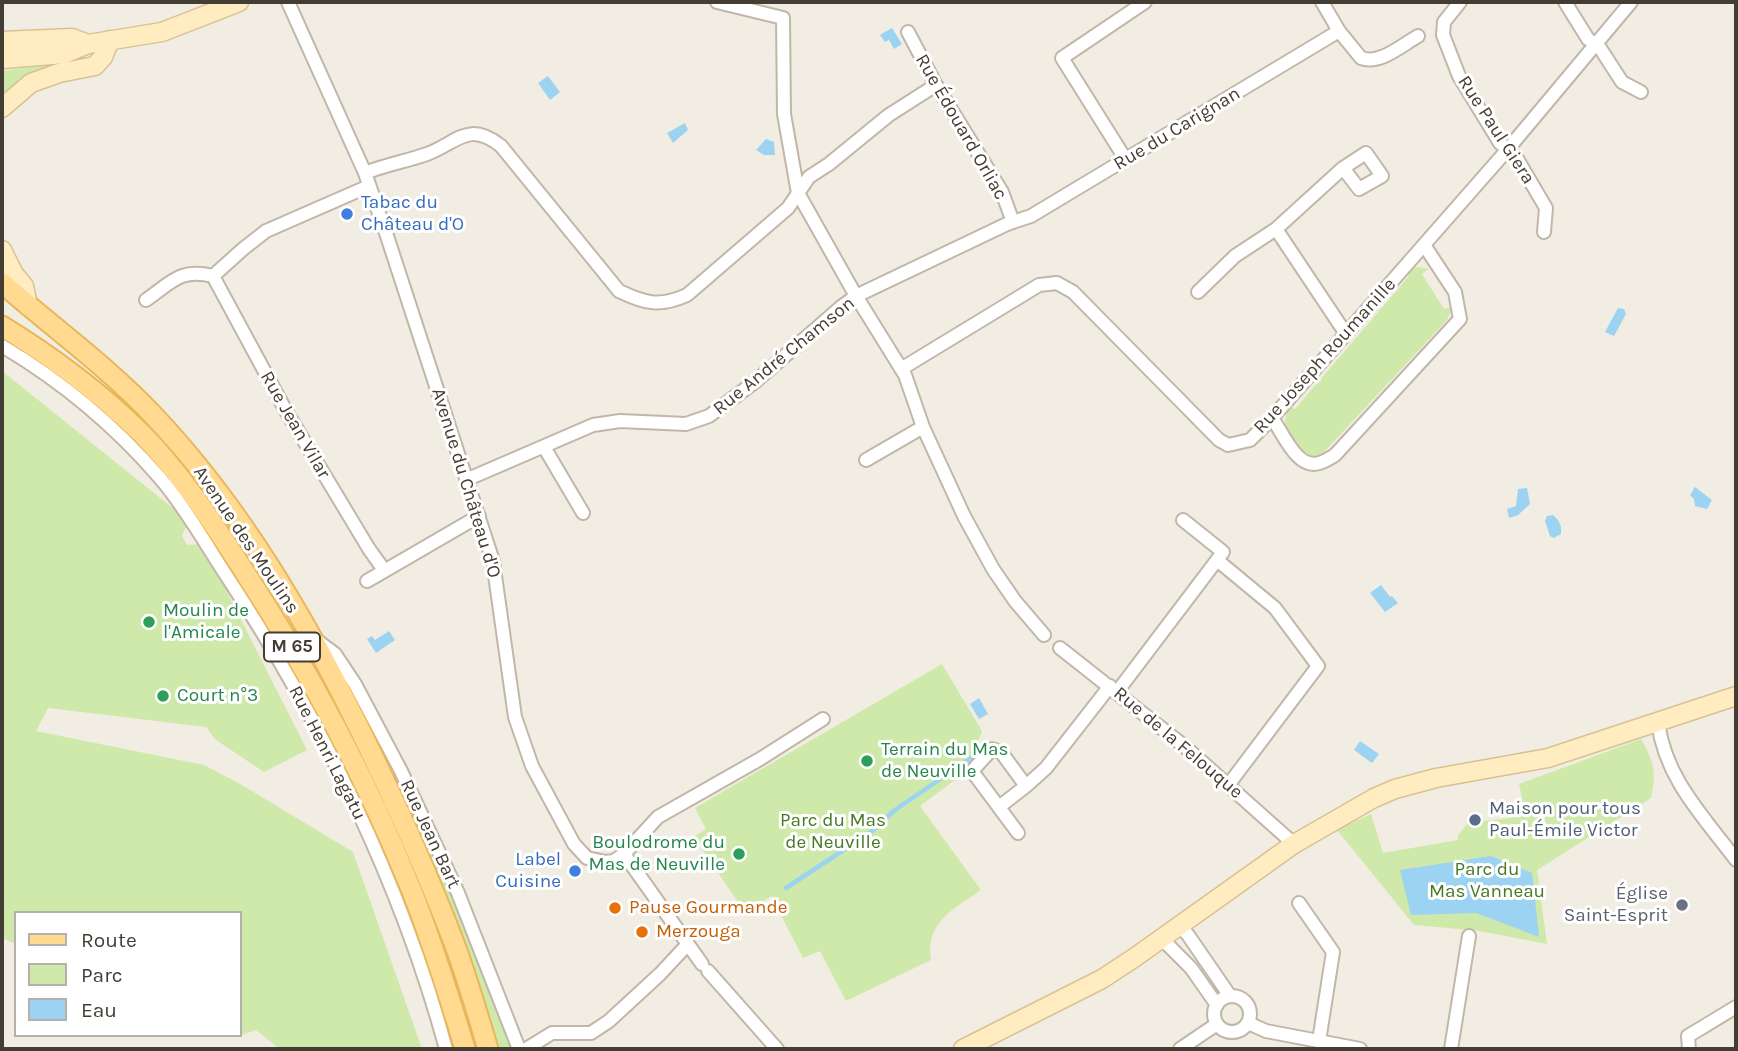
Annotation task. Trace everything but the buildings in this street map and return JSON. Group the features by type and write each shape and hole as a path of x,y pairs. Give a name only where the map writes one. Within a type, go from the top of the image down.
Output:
{"main road":[{"name":"Avenue des Moulins","path":"2,284 127,390 170,435 213,485 269,567 312,637 384,779 457,950 488,1049"},
{"name":"Avenue des Moulins","path":"2,326 34,345 95,391 141,433 195,497 252,583 324,706 411,889 465,1049"}],"street":[{"path":"2,59 64,54 88,44 162,32 239,2"},
{"name":"Avenue du Château d'O","path":"288,2 365,173 468,479 493,561 515,717 532,766 566,833 587,858 606,862 614,861 624,854"},
{"path":"717,2 783,18 784,114 798,193 901,369 923,427 964,516 993,569 1015,601 1044,635"},
{"path":"1126,160 1062,58 1145,2"},
{"path":"1322,2 1339,31 1361,58 1371,61 1418,36"},
{"name":"Rue Paul Giera","path":"1460,2 1442,27 1459,76 1500,142 1516,157 1546,208 1544,232"},
{"path":"1565,2 1588,39 1622,82 1641,92"},
{"name":"Rue Joseph Roumanille","path":"901,369 1039,285 1057,283 1073,292 1219,440 1228,445 1250,440 1508,149 1631,2"},
{"name":"Rue du Carignan","path":"1013,222 1031,216 1339,31"},
{"name":"Rue Édouard Orliac","path":"908,32 936,85 1002,192 1013,222"},
{"path":"2,41 72,38 88,44"},
{"path":"2,108 31,83 59,73 95,66 103,57 110,40"},
{"path":"365,173 430,153 456,137 490,137 501,146 618,291 656,304 672,302 687,295 788,208 809,177 889,115 936,85"},
{"path":"1198,292 1235,256 1276,229 1343,168"},
{"path":"146,300 184,273 197,272 213,276 267,231 369,186"},
{"name":"Rue André Chamson","path":"468,479 593,425 620,421 686,424 709,416 757,381 856,296 1013,222"},
{"path":"1276,229 1346,334"},
{"path":"1272,418 1299,458 1307,463 1317,464 1326,460 1335,455 1460,319 1455,292 1424,245"},
{"path":"2,250 14,275 24,286 29,306"},
{"name":"Rue Jean Vilar","path":"213,276 286,411 384,570"},
{"name":"Rue Henri Lagatu","path":"2,346 75,397 145,461 173,495 247,607 306,708 360,816 396,901 436,1012 446,1049"},
{"path":"866,460 923,427"},
{"path":"544,447 583,513"},
{"path":"367,581 479,516"},
{"path":"999,807 1046,768 1223,552 1183,520"},
{"path":"1217,560 1275,608 1318,666 1228,784"},
{"name":"Rue Jean Bart","path":"312,637 335,654 342,664 401,771 458,893 519,1049"},
{"name":"Rue de la Felouque","path":"1060,648 1228,784 1294,844"},
{"path":"962,1049 1102,979 1294,844 1374,798 1395,789 1436,778 1548,758 1736,696"},
{"path":"777,1049 705,967 624,854 658,817 760,759 823,719"},
{"path":"1658,722 1661,745 1669,768 1736,860"},
{"path":"1018,833 972,771 992,749 1001,752 1026,786"},
{"path":"1300,903 1334,952 1319,1041"},
{"path":"1179,926 1188,934 1230,996 1241,999 1249,1007 1248,1023 1241,1030 1232,1032 1221,1028 1214,1015 1217,1005 1230,996"},
{"path":"1451,1049 1469,936"},
{"path":"1161,939 1191,968 1217,1005"},
{"path":"526,1049 552,1033 590,1032 609,1021 688,944"},
{"path":"1688,1043 1736,1007"},
{"path":"1248,1023 1266,1031 1360,1049"},
{"path":"1180,1049 1217,1024"}],"green space":[{"path":"65,62 45,71 2,101 2,71"},
{"path":"1417,267 1429,269 1422,274 1444,309 1453,306 1447,320 1323,453 1315,457 1300,449 1286,431 1286,415 1290,406 1295,409 1409,276 1406,272"},
{"path":"2,371 174,509 186,527 182,536 187,545 200,544 223,584 307,750 264,772 216,740 206,727 48,708 36,731 204,765 353,852 422,1049 280,1049 256,1030 242,1035 242,911 14,911 14,943 2,938"},
{"name":"Parc du Mas de Neuville","path":"942,664 982,731 967,771 920,806 981,890 952,910 937,926 930,947 931,960 846,1001 820,951 803,958 771,896 746,914 694,837 706,829 695,808"},
{"name":"Parc du Mas Vanneau","path":"1641,739 1653,767 1651,798 1537,870 1547,944 1479,931 1414,925 1337,830 1371,814 1383,853 1458,840 1458,835 1468,823 1526,816 1519,784"},
{"path":"398,782 434,849 473,942 511,1049 497,1049 397,787"}],"water":[{"path":"892,28 902,44 894,49 889,40 885,42 880,35"},
{"path":"548,76 560,92 550,100 538,83"},
{"path":"685,123 688,130 673,143 667,133"},
{"path":"766,139 774,142 775,155 764,155 756,150"},
{"path":"1618,308 1624,309 1626,314 1614,336 1605,332"},
{"path":"1695,487 1712,500 1707,509 1695,506 1690,495"},
{"path":"1527,488 1530,504 1518,515 1509,518 1507,509 1516,506 1518,489"},
{"path":"1553,515 1560,523 1561,531 1561,534 1554,538 1550,536 1545,521 1547,516"},
{"path":"1381,585 1398,603 1385,612 1370,593"},
{"path":"389,631 395,640 376,653 367,639 372,636 375,640"},
{"path":"979,698 988,714 979,719 970,704"},
{"path":"1360,741 1379,754 1372,763 1354,750"},
{"path":"1491,856 1532,873 1539,937 1476,913 1411,915 1400,870"}],"waterway":[{"path":"786,888 871,832 895,810 971,758"}],"place":[{"name":"Tabac du Château d'O","path":"347,214"},
{"name":"Moulin de l'Amicale","path":"149,622"},
{"name":"Court n°3","path":"163,696"},
{"name":"Terrain du Mas de Neuville","path":"867,761"},
{"name":"Maison pour tous Paul-Émile Victor","path":"1475,820"},
{"name":"Boulodrome du Mas de Neuville","path":"739,854"},
{"name":"Label Cuisine","path":"575,871"},
{"name":"Église Saint-Esprit","path":"1682,905"},
{"name":"Pause Gourmande","path":"615,908"},
{"name":"Merzouga","path":"642,932"}]}
